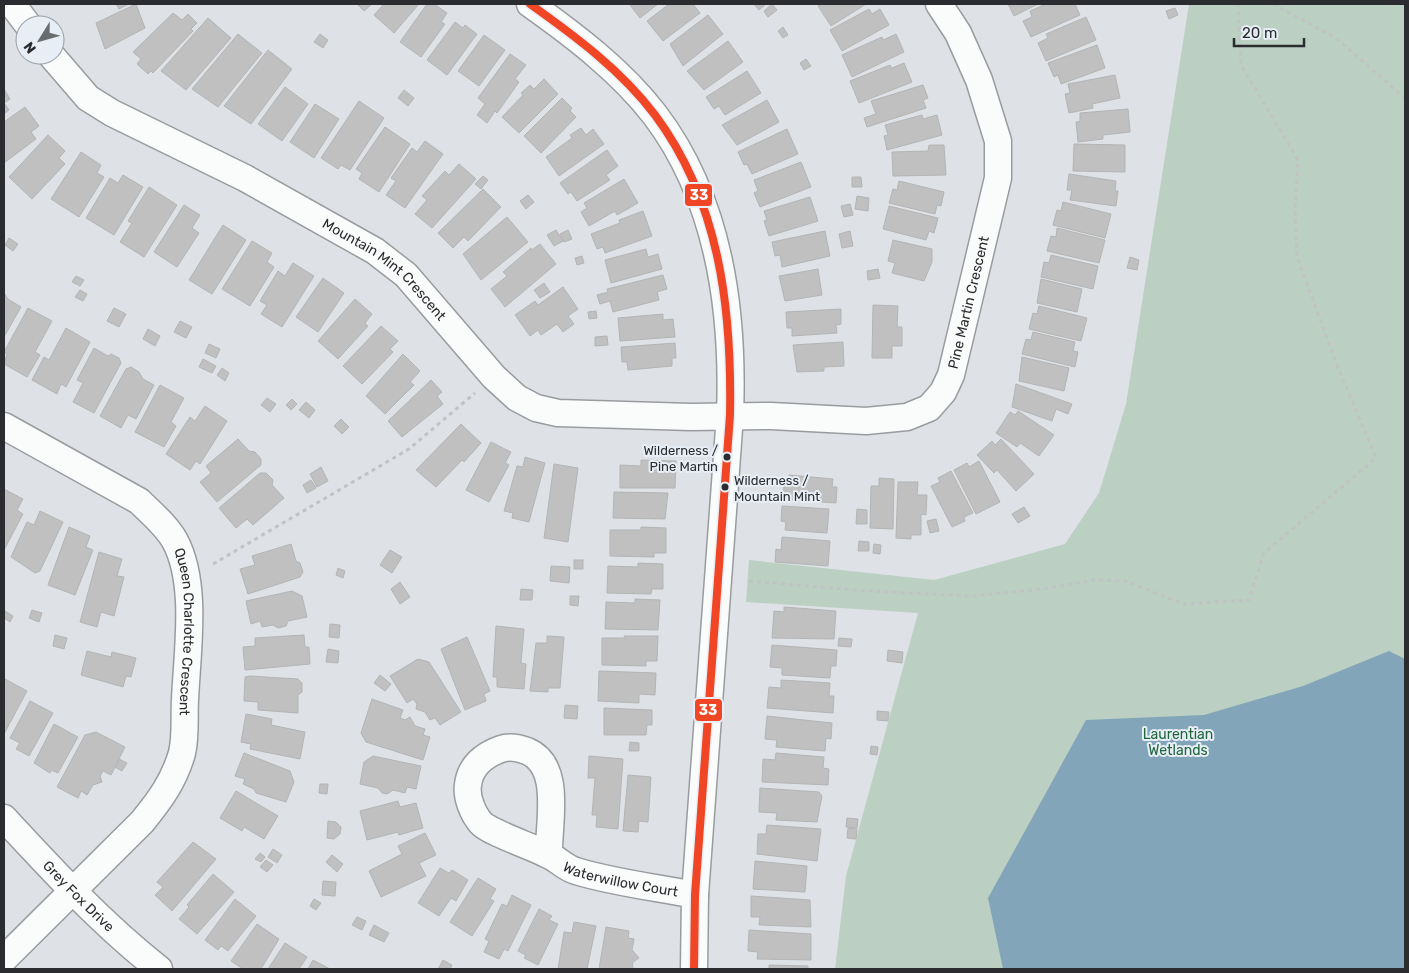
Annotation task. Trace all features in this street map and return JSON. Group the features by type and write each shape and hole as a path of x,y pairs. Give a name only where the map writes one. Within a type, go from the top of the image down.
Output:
{"street":[{"path":"12,4 20,15"},
{"path":"530,4 572,34 629,86 655,116 687,167 715,240 726,295 731,360 730,416 695,895 694,969"},
{"name":"Pine Martin Crescent","path":"730,416 866,421 908,417 930,408 943,392 951,376 998,178 998,141 990,112 958,33 939,4"},
{"name":"Mountain Mint Crescent","path":"60,65 88,98 112,113 245,178 375,251 406,275 494,376 517,398 536,408 558,413 691,417 730,416"},
{"name":"Queen Charlotte Crescent","path":"4,426 138,502 157,519 174,541 185,574 188,604 183,751 174,778 162,798 142,822 4,959"},
{"name":"Grey Fox Drive","path":"4,818 73,891 123,940 159,969"},
{"name":"Waterwillow Court","path":"549,855 573,870 589,875 695,895"}],"path":[{"path":"749,581 868,591 972,596 1043,589 1095,580 1126,581 1183,604 1249,600 1264,553 1376,458 1337,365 1297,257 1295,208 1298,160 1241,65 1238,4"},
{"path":"1273,4 1336,38 1405,98"},
{"path":"213,564 409,448 474,393"}],"green space":[{"name":"Laurentian Wetlands","path":"1189,4 1405,4 1405,969 835,969 846,876 918,613 746,602 749,560 934,580 1065,544 1099,493 1126,404"}],"water":[{"path":"1389,651 1405,659 1405,969 1003,969 988,898 1086,720 1204,715 1303,686"}],"building":[{"path":"116,4 129,4 119,9"},
{"path":"136,4 145,28 105,49 96,23"},
{"path":"357,4 372,4 364,11"},
{"path":"384,4 419,4 394,33 374,15"},
{"path":"427,4 434,4 447,13 441,22 445,24 421,57 400,42"},
{"path":"658,4 640,18 630,5"},
{"path":"669,4 693,4 700,13 663,41 647,21"},
{"path":"754,4 764,4 765,5 759,10"},
{"path":"772,4 777,10 768,17 764,11"},
{"path":"821,4 866,4 831,26 818,6"},
{"path":"1008,4 1038,4 1014,16"},
{"path":"1046,4 1075,4 1080,15 1031,37 1023,21 1032,17 1030,11"},
{"path":"1175,8 1178,15 1169,19 1166,11"},
{"path":"869,9 872,14 880,9 889,25 842,51 830,30"},
{"path":"173,13 182,20 188,14 197,23 191,29 193,31 153,73 151,71 148,74 137,64 141,59 133,52"},
{"path":"708,15 723,34 683,66 670,44"},
{"path":"1086,17 1096,40 1046,61 1038,43 1048,38 1046,34"},
{"path":"208,18 231,38 186,90 161,71"},
{"path":"455,22 463,28 465,25 477,34 447,75 427,60"},
{"path":"783,27 788,35 783,38 778,31"},
{"path":"238,34 262,53 218,107 192,89"},
{"path":"320,34 328,40 323,48 314,42"},
{"path":"896,34 904,52 852,77 842,55 882,37 883,40"},
{"path":"484,35 505,50 479,86 458,71"},
{"path":"728,41 743,62 704,90 687,71"},
{"path":"1097,45 1105,68 1061,84 1058,75 1054,77 1048,63"},
{"path":"268,50 292,69 251,124 224,106"},
{"path":"510,54 526,65 515,79 519,82 497,113 495,111 487,123 477,115 485,104 478,98"},
{"path":"806,59 811,66 804,70 800,63"},
{"path":"904,63 912,82 859,103 850,81 890,65 892,68"},
{"path":"747,71 761,93 725,115 719,106 714,109 706,97"},
{"path":"1115,75 1120,98 1092,104 1093,108 1069,113 1065,94 1070,93 1068,84"},
{"path":"544,79 558,94 519,133 502,117 523,95 521,93 530,85 534,89"},
{"path":"923,85 928,98 923,100 926,108 867,127 864,118 876,114 871,101"},
{"path":"285,87 308,104 282,141 258,124"},
{"path":"4,89 10,99 4,103"},
{"path":"404,90 414,98 408,106 398,98"},
{"path":"562,98 572,108 570,111 576,117 541,153 524,136"},
{"path":"767,100 779,122 737,145 722,125"},
{"path":"359,101 384,118 350,170 341,165 338,169 321,158"},
{"path":"4,103 9,110 4,114"},
{"path":"315,104 339,119 314,158 290,142"},
{"path":"25,107 39,126 31,132 36,139 4,163 4,122"},
{"path":"1128,109 1130,132 1103,135 1103,139 1078,142 1076,122 1080,121 1080,113"},
{"path":"922,115 923,119 937,115 942,135 887,150 884,136 888,135 885,125"},
{"path":"385,127 410,144 379,192 359,179 362,173 356,169"},
{"path":"581,128 586,135 593,129 604,144 559,176 546,157 572,138 570,135"},
{"path":"787,129 798,154 752,174 747,164 744,165 738,152"},
{"path":"48,135 65,151 59,158 65,164 32,199 9,177"},
{"path":"425,141 443,154 405,208 386,195 396,181 391,178 412,148 417,152"},
{"path":"1074,144 1125,145 1125,172 1073,171"},
{"path":"929,145 944,145 946,175 893,176 892,152 928,151"},
{"path":"607,150 618,166 606,175 610,180 577,201 571,192 568,194 560,183"},
{"path":"81,152 101,165 97,173 104,177 79,217 51,199"},
{"path":"801,162 811,187 760,207 754,193 758,191 754,180"},
{"path":"459,164 476,179 432,228 415,214 427,200 422,196 445,171 449,175"},
{"path":"1069,174 1116,181 1115,191 1118,191 1116,206 1070,200 1072,190 1067,190"},
{"path":"123,175 143,187 114,235 86,218 110,178 118,183"},
{"path":"483,176 488,180 481,189 475,184"},
{"path":"852,177 861,177 862,187 852,187"},
{"path":"624,179 638,203 617,215 615,211 589,226 581,212 587,208 584,203"},
{"path":"899,181 944,192 941,206 937,205 935,214 889,203 893,189 897,190"},
{"path":"149,187 177,205 144,257 120,242 132,223 128,221"},
{"path":"483,189 501,207 468,241 464,237 453,248 438,233"},
{"path":"528,195 534,202 526,209 520,201"},
{"path":"857,196 869,198 868,211 855,209"},
{"path":"810,197 818,221 769,236 764,221 767,220 764,211"},
{"path":"1063,202 1111,214 1105,238 1053,225 1057,210 1061,211"},
{"path":"850,204 853,215 844,217 841,206"},
{"path":"184,205 200,215 192,228 199,233 177,267 154,252"},
{"path":"889,206 938,218 934,233 929,231 926,240 883,229"},
{"path":"643,211 652,236 605,253 603,247 597,249 591,234 620,223 619,220"},
{"path":"507,217 528,242 481,280 463,254"},
{"path":"223,225 246,240 212,294 189,280"},
{"path":"1057,228 1105,240 1099,263 1047,251 1051,236 1056,237"},
{"path":"556,230 563,241 554,246 547,235"},
{"path":"568,230 572,239 564,242 560,234"},
{"path":"825,231 830,256 782,267 780,255 775,256 772,242"},
{"path":"850,231 853,246 842,248 839,234"},
{"path":"9,238 18,244 13,251 5,245"},
{"path":"893,240 932,249 932,262 924,281 892,273 895,263 888,261"},
{"path":"252,241 272,253 267,262 274,267 250,306 222,289"},
{"path":"540,244 556,264 505,307 491,289 507,276 503,272 531,248 532,250"},
{"path":"646,249 648,257 658,254 662,269 611,283 605,260"},
{"path":"1051,255 1098,266 1093,289 1041,277 1044,262 1049,263"},
{"path":"582,256 584,263 577,265 575,258"},
{"path":"1130,257 1139,260 1137,270 1127,268"},
{"path":"293,263 314,276 282,327 261,314 267,305 260,301 278,271 285,276"},
{"path":"818,269 822,295 785,301 779,276"},
{"path":"878,269 880,278 868,280 867,271"},
{"path":"663,275 667,289 657,292 659,300 613,312 610,301 600,304 597,295 608,292 607,289"},
{"path":"76,276 84,280 80,286 72,282"},
{"path":"323,278 344,293 318,332 296,317"},
{"path":"1041,279 1082,289 1077,312 1037,303"},
{"path":"544,283 550,292 540,298 534,290"},
{"path":"563,287 578,309 568,316 574,324 563,332 557,324 541,335 538,330 530,336 515,315 535,301 538,305"},
{"path":"80,290 87,294 83,301 75,297"},
{"path":"4,293 8,299 21,307 4,337"},
{"path":"355,299 372,314 365,323 368,326 338,359 318,341"},
{"path":"873,305 898,306 897,327 902,327 902,346 892,346 892,358 872,358"},
{"path":"1039,306 1087,318 1081,341 1029,329 1033,313 1037,314"},
{"path":"28,308 52,321 35,352 40,355 27,377 4,364 7,354 4,352"},
{"path":"114,308 126,314 119,327 107,321"},
{"path":"841,309 841,324 836,325 837,333 792,336 792,328 787,328 786,312"},
{"path":"596,311 597,318 589,319 588,312"},
{"path":"663,314 663,320 673,319 675,337 620,341 618,318"},
{"path":"180,321 192,327 186,338 174,332"},
{"path":"381,326 398,341 390,349 393,352 362,384 343,366"},
{"path":"66,328 90,342 66,387 61,384 57,394 32,380 44,357 49,360"},
{"path":"148,329 160,336 155,346 143,339"},
{"path":"1033,332 1075,342 1073,351 1078,352 1075,367 1022,354 1026,339 1031,340"},
{"path":"607,336 608,345 595,346 595,337"},
{"path":"843,342 844,366 824,367 824,371 797,372 793,345"},
{"path":"675,343 676,358 672,358 672,366 628,370 627,362 622,362 621,347"},
{"path":"209,344 220,349 216,358 205,353"},
{"path":"94,348 108,356 111,354 119,358 121,363 94,413 73,402 83,383 77,380"},
{"path":"403,354 420,371 410,382 414,385 385,414 366,396"},
{"path":"1022,357 1069,368 1064,391 1019,381"},
{"path":"203,359 216,366 212,373 199,367"},
{"path":"131,367 139,372 143,379 154,385 136,419 128,415 121,428 100,416 126,369"},
{"path":"222,368 229,373 225,381 217,375"},
{"path":"431,380 442,392 437,396 443,404 402,437 388,421"},
{"path":"1016,384 1072,404 1068,414 1056,409 1052,421 1012,407"},
{"path":"160,385 184,398 171,422 176,426 164,447 135,432"},
{"path":"267,398 276,404 270,412 261,405"},
{"path":"292,399 297,404 291,410 286,405"},
{"path":"306,402 315,410 309,418 299,410"},
{"path":"205,406 227,421 200,464 196,461 190,470 166,454 190,417 195,421"},
{"path":"1018,411 1054,435 1039,456 1020,443 1017,447 996,433 1010,412 1015,415"},
{"path":"341,419 349,427 342,434 334,426"},
{"path":"461,424 481,443 464,462 462,460 436,487 416,470"},
{"path":"238,439 249,451 255,452 261,459 261,465 217,502 200,482 211,473 206,466"},
{"path":"1001,439 1034,474 1016,491 997,470 994,473 977,455 992,441 995,445"},
{"path":"491,442 511,452 505,463 509,465 489,502 466,490"},
{"path":"525,457 545,463 529,522 512,518 513,513 504,511 517,466 523,467"},
{"path":"641,460 676,461 675,488 620,488 620,465 641,466"},
{"path":"979,461 1000,502 976,514 954,470 967,463 969,467"},
{"path":"554,464 578,468 568,542 544,538"},
{"path":"321,467 328,481 317,487 310,474"},
{"path":"951,471 973,513 964,517 965,521 952,527 931,486 940,482 938,478"},
{"path":"260,473 266,473 273,480 272,485 284,498 253,525 247,519 236,528 219,508"},
{"path":"789,475 833,479 832,487 837,487 836,503 783,499 784,483 788,484"},
{"path":"879,478 894,479 893,529 870,528 871,486 879,486"},
{"path":"311,480 316,488 307,493 303,485"},
{"path":"898,482 918,482 917,495 927,495 926,515 921,514 921,535 911,535 911,539 896,538"},
{"path":"4,489 23,499 17,510 23,514 4,550"},
{"path":"614,492 668,493 665,519 613,518"},
{"path":"782,506 829,509 827,533 785,530 786,522 781,521"},
{"path":"1024,507 1030,516 1018,523 1012,514"},
{"path":"857,509 867,510 867,524 856,524"},
{"path":"40,511 63,522 40,571 35,573 11,557 27,522 34,525"},
{"path":"936,519 939,531 930,533 927,521"},
{"path":"69,527 90,536 86,547 93,550 75,595 48,585"},
{"path":"641,527 666,528 666,553 654,553 654,557 610,556 610,530 641,530"},
{"path":"782,537 830,541 828,566 775,562 776,549 781,550"},
{"path":"859,541 869,542 869,551 858,551"},
{"path":"291,544 296,561 300,563 303,572 300,577 248,594 240,569 255,565 252,556"},
{"path":"874,544 881,545 880,554 873,553"},
{"path":"390,550 402,557 392,573 380,565"},
{"path":"99,552 122,559 117,576 124,577 114,616 101,612 97,627 80,622"},
{"path":"574,560 583,560 583,569 574,569"},
{"path":"638,563 663,564 663,589 652,589 651,594 607,593 608,566 638,567"},
{"path":"551,566 570,567 569,583 550,581"},
{"path":"338,568 345,571 343,578 336,575"},
{"path":"400,582 410,597 400,604 391,589"},
{"path":"521,589 533,590 532,600 520,600"},
{"path":"292,591 302,596 307,617 288,621 286,626 278,628 273,625 262,627 260,621 251,624 246,601"},
{"path":"570,596 579,596 578,606 570,605"},
{"path":"635,599 660,600 658,630 605,629 606,602 635,603"},
{"path":"784,607 836,611 834,639 772,638 774,611 784,612"},
{"path":"32,610 42,613 39,622 29,618"},
{"path":"5,611 13,616 10,622 4,618"},
{"path":"330,624 340,625 339,638 329,637"},
{"path":"496,626 524,629 521,663 526,664 524,689 497,687 497,677 493,677"},
{"path":"55,635 67,638 64,649 53,646"},
{"path":"304,635 305,647 309,647 310,664 245,670 243,647 255,646 255,638"},
{"path":"547,636 564,637 560,688 548,688 548,692 530,691 536,643 547,643"},
{"path":"624,636 658,636 657,661 646,661 646,666 602,665 602,638 625,638"},
{"path":"467,637 490,691 484,694 486,701 465,710 441,649"},
{"path":"839,638 852,639 851,647 838,646"},
{"path":"772,645 837,650 836,666 831,666 830,678 782,675 782,668 770,667"},
{"path":"328,649 339,651 338,663 326,662"},
{"path":"888,650 903,652 902,663 887,661"},
{"path":"87,651 111,657 112,652 136,658 131,677 126,676 123,687 81,675"},
{"path":"418,659 429,662 461,712 440,725 435,718 430,720 425,712 416,709 417,704 413,699 407,703 390,676"},
{"path":"599,671 656,673 655,695 639,694 639,703 598,701"},
{"path":"380,675 391,684 385,691 374,683"},
{"path":"245,677 298,679 302,683 302,692 298,695 298,713 258,710 258,702 244,701"},
{"path":"5,679 27,691 4,734 4,682"},
{"path":"781,680 830,683 829,696 834,696 833,713 767,708 769,687 781,688"},
{"path":"372,699 403,710 400,718 405,720 410,717 415,726 425,729 423,735 430,737 423,760 366,742 361,733"},
{"path":"30,701 53,713 29,756 16,749 20,743 10,738"},
{"path":"565,705 578,706 577,719 564,718"},
{"path":"604,708 652,710 652,725 647,725 646,735 604,735"},
{"path":"877,711 889,712 888,721 877,720"},
{"path":"246,714 272,719 271,725 305,732 300,759 250,749 251,744 241,742"},
{"path":"767,716 832,723 831,739 826,738 825,751 776,747 777,740 765,739"},
{"path":"54,724 78,737 58,773 51,770 50,773 34,763"},
{"path":"96,732 125,747 111,775 103,771 100,776 102,782 93,785 87,795 81,791 78,798 57,787 85,735"},
{"path":"630,742 639,743 639,751 629,751"},
{"path":"871,746 878,747 877,755 870,754"},
{"path":"244,753 290,771 294,782 286,802 256,793 254,789 243,784 245,779 235,776"},
{"path":"776,753 824,757 823,768 829,769 828,785 762,782 763,759 775,760"},
{"path":"373,756 421,766 416,789 407,787 405,793 393,790 387,794 382,793 378,788 360,784 364,762"},
{"path":"589,756 623,759 618,829 596,827 597,815 592,815 595,778 588,778"},
{"path":"119,759 127,763 122,771 115,767"},
{"path":"628,775 651,777 648,822 639,821 638,832 623,831"},
{"path":"320,784 328,784 327,794 319,793"},
{"path":"760,788 819,792 822,796 817,822 776,820 777,813 759,812"},
{"path":"236,791 278,816 264,839 244,827 242,831 220,818"},
{"path":"398,801 400,807 416,803 423,828 399,835 398,832 367,840 360,811"},
{"path":"847,818 858,819 857,828 846,827"},
{"path":"328,821 336,822 341,827 340,834 334,839 327,838"},
{"path":"767,825 821,829 817,861 757,854 758,834 766,834"},
{"path":"848,828 857,829 856,839 847,838"},
{"path":"425,833 436,855 419,863 426,876 381,897 369,871 402,854 398,846"},
{"path":"193,842 216,859 172,911 155,895 163,887 157,882"},
{"path":"273,849 282,855 277,863 268,857"},
{"path":"260,853 265,857 261,862 255,859"},
{"path":"332,855 343,864 337,872 326,862"},
{"path":"266,860 273,865 267,872 260,867"},
{"path":"755,861 807,866 805,892 753,889"},
{"path":"440,868 449,873 452,870 468,880 456,901 451,898 439,916 418,903"},
{"path":"213,874 234,892 197,934 179,919 189,907 187,905"},
{"path":"478,878 496,889 490,899 494,901 472,936 450,922"},
{"path":"323,881 336,882 335,896 322,895"},
{"path":"512,895 531,905 508,951 504,949 499,959 484,952 489,941 485,939 502,904 507,906"},
{"path":"751,896 810,900 811,927 759,925 760,917 751,917"},
{"path":"235,899 256,916 228,951 221,946 218,950 205,940"},
{"path":"314,899 321,903 316,910 310,906"},
{"path":"539,909 552,916 549,920 558,924 538,965 524,958 526,955 518,951"},
{"path":"357,917 366,921 362,930 352,925"},
{"path":"574,922 596,926 587,969 558,969 564,932 572,933"},
{"path":"257,924 279,939 261,969 243,969 231,961"},
{"path":"374,925 389,933 384,942 369,935"},
{"path":"606,927 629,931 628,938 634,939 632,950 639,958 633,962 632,968 641,969 599,969"},
{"path":"749,930 811,934 811,960 757,959 758,952 748,951"},
{"path":"285,943 307,957 299,969 268,969"},
{"path":"313,960 330,969 308,969"},
{"path":"443,960 452,965 450,969 438,969"},
{"path":"769,965 808,966 808,969 769,969"}],"transit line":[{"name":"33","path":"530,4 597,55 627,83 655,115 677,149 694,184 708,220 718,258 728,336 730,415 695,895 694,969"}],"place":[{"name":"Wilderness / Pine Martin","path":"727,457"},
{"name":"Wilderness / Mountain Mint","path":"725,487"}]}
